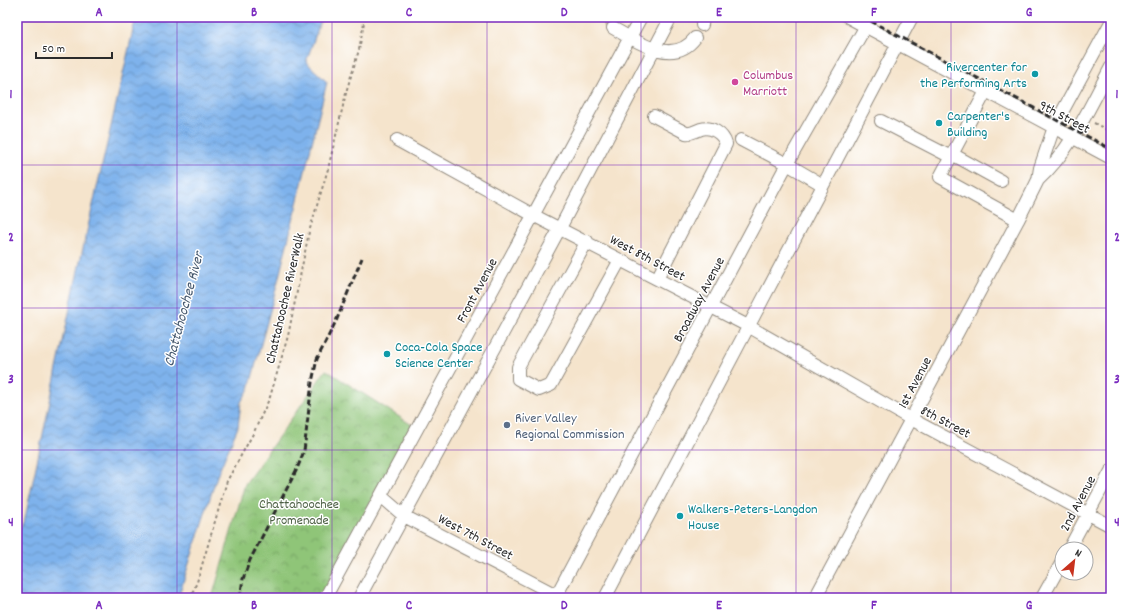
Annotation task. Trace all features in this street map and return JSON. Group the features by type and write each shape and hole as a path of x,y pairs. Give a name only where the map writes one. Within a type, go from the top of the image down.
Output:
{"street":[{"name":"Front Avenue","path":"325,598 641,17"},
{"path":"360,598 560,228 671,17"},
{"name":"9th Street","path":"848,17 869,22 899,44 1111,158"},
{"path":"604,598 912,17"},
{"name":"Broadway Avenue","path":"558,597 787,164 869,22"},
{"name":"1st Avenue","path":"815,598 1018,220 1038,180 1040,168 1054,127 1111,22"},
{"path":"613,28 653,50 672,52 691,44 695,38"},
{"name":"1st Avenue","path":"1038,180 1048,171 1073,138 1111,67"},
{"path":"986,91 940,177 1018,220"},
{"path":"1072,95 1090,105"},
{"path":"654,116 690,134 701,129 708,128 718,132 724,138 726,144 657,278"},
{"path":"881,121 1001,180"},
{"name":"West 8th Street","path":"397,140 533,215 586,241 748,326"},
{"path":"741,140 823,185"},
{"path":"586,241 518,367 518,379 538,390 551,385 620,260"},
{"name":"8th Street","path":"748,326 911,419 1111,526"},
{"name":"2nd Avenue","path":"1073,541 1111,471"},
{"name":"West 7th Street","path":"381,496 404,516 558,597"},
{"path":"1042,598 1054,576"}],"path":[{"name":"Chattahoochee RiverWalk","path":"190,598 197,582 227,481 254,432 270,397 286,344 309,232 328,169 347,89 359,50 365,17"},
{"path":"1084,117 1111,132"}],"green space":[{"name":"Chattahoochee Promenade","path":"326,370 412,425 320,598 212,598 245,484"}],"water":[{"name":"Chattahoochee River","path":"136,17 322,17 306,62 327,82 277,285 249,389 241,402 238,427 217,476 178,598 17,598 17,535 25,518 79,266"}],"tunnel":[{"path":"609,17 613,28"}],"railway":[{"path":"863,17 1111,149"},
{"path":"240,598 243,579 250,560 297,469 304,451 312,382 317,359 337,319 362,258"}],"place":[{"name":"Rivercenter for the Performing Arts","path":"1035,74"},
{"name":"Columbus Marriott","path":"735,82"},
{"name":"Carpenter's Building","path":"939,123"},
{"name":"Coca-Cola Space Science Center","path":"387,354"},
{"name":"River Valley Regional Commission","path":"507,425"},
{"name":"Walkers-Peters-Langdon House","path":"680,516"}]}
